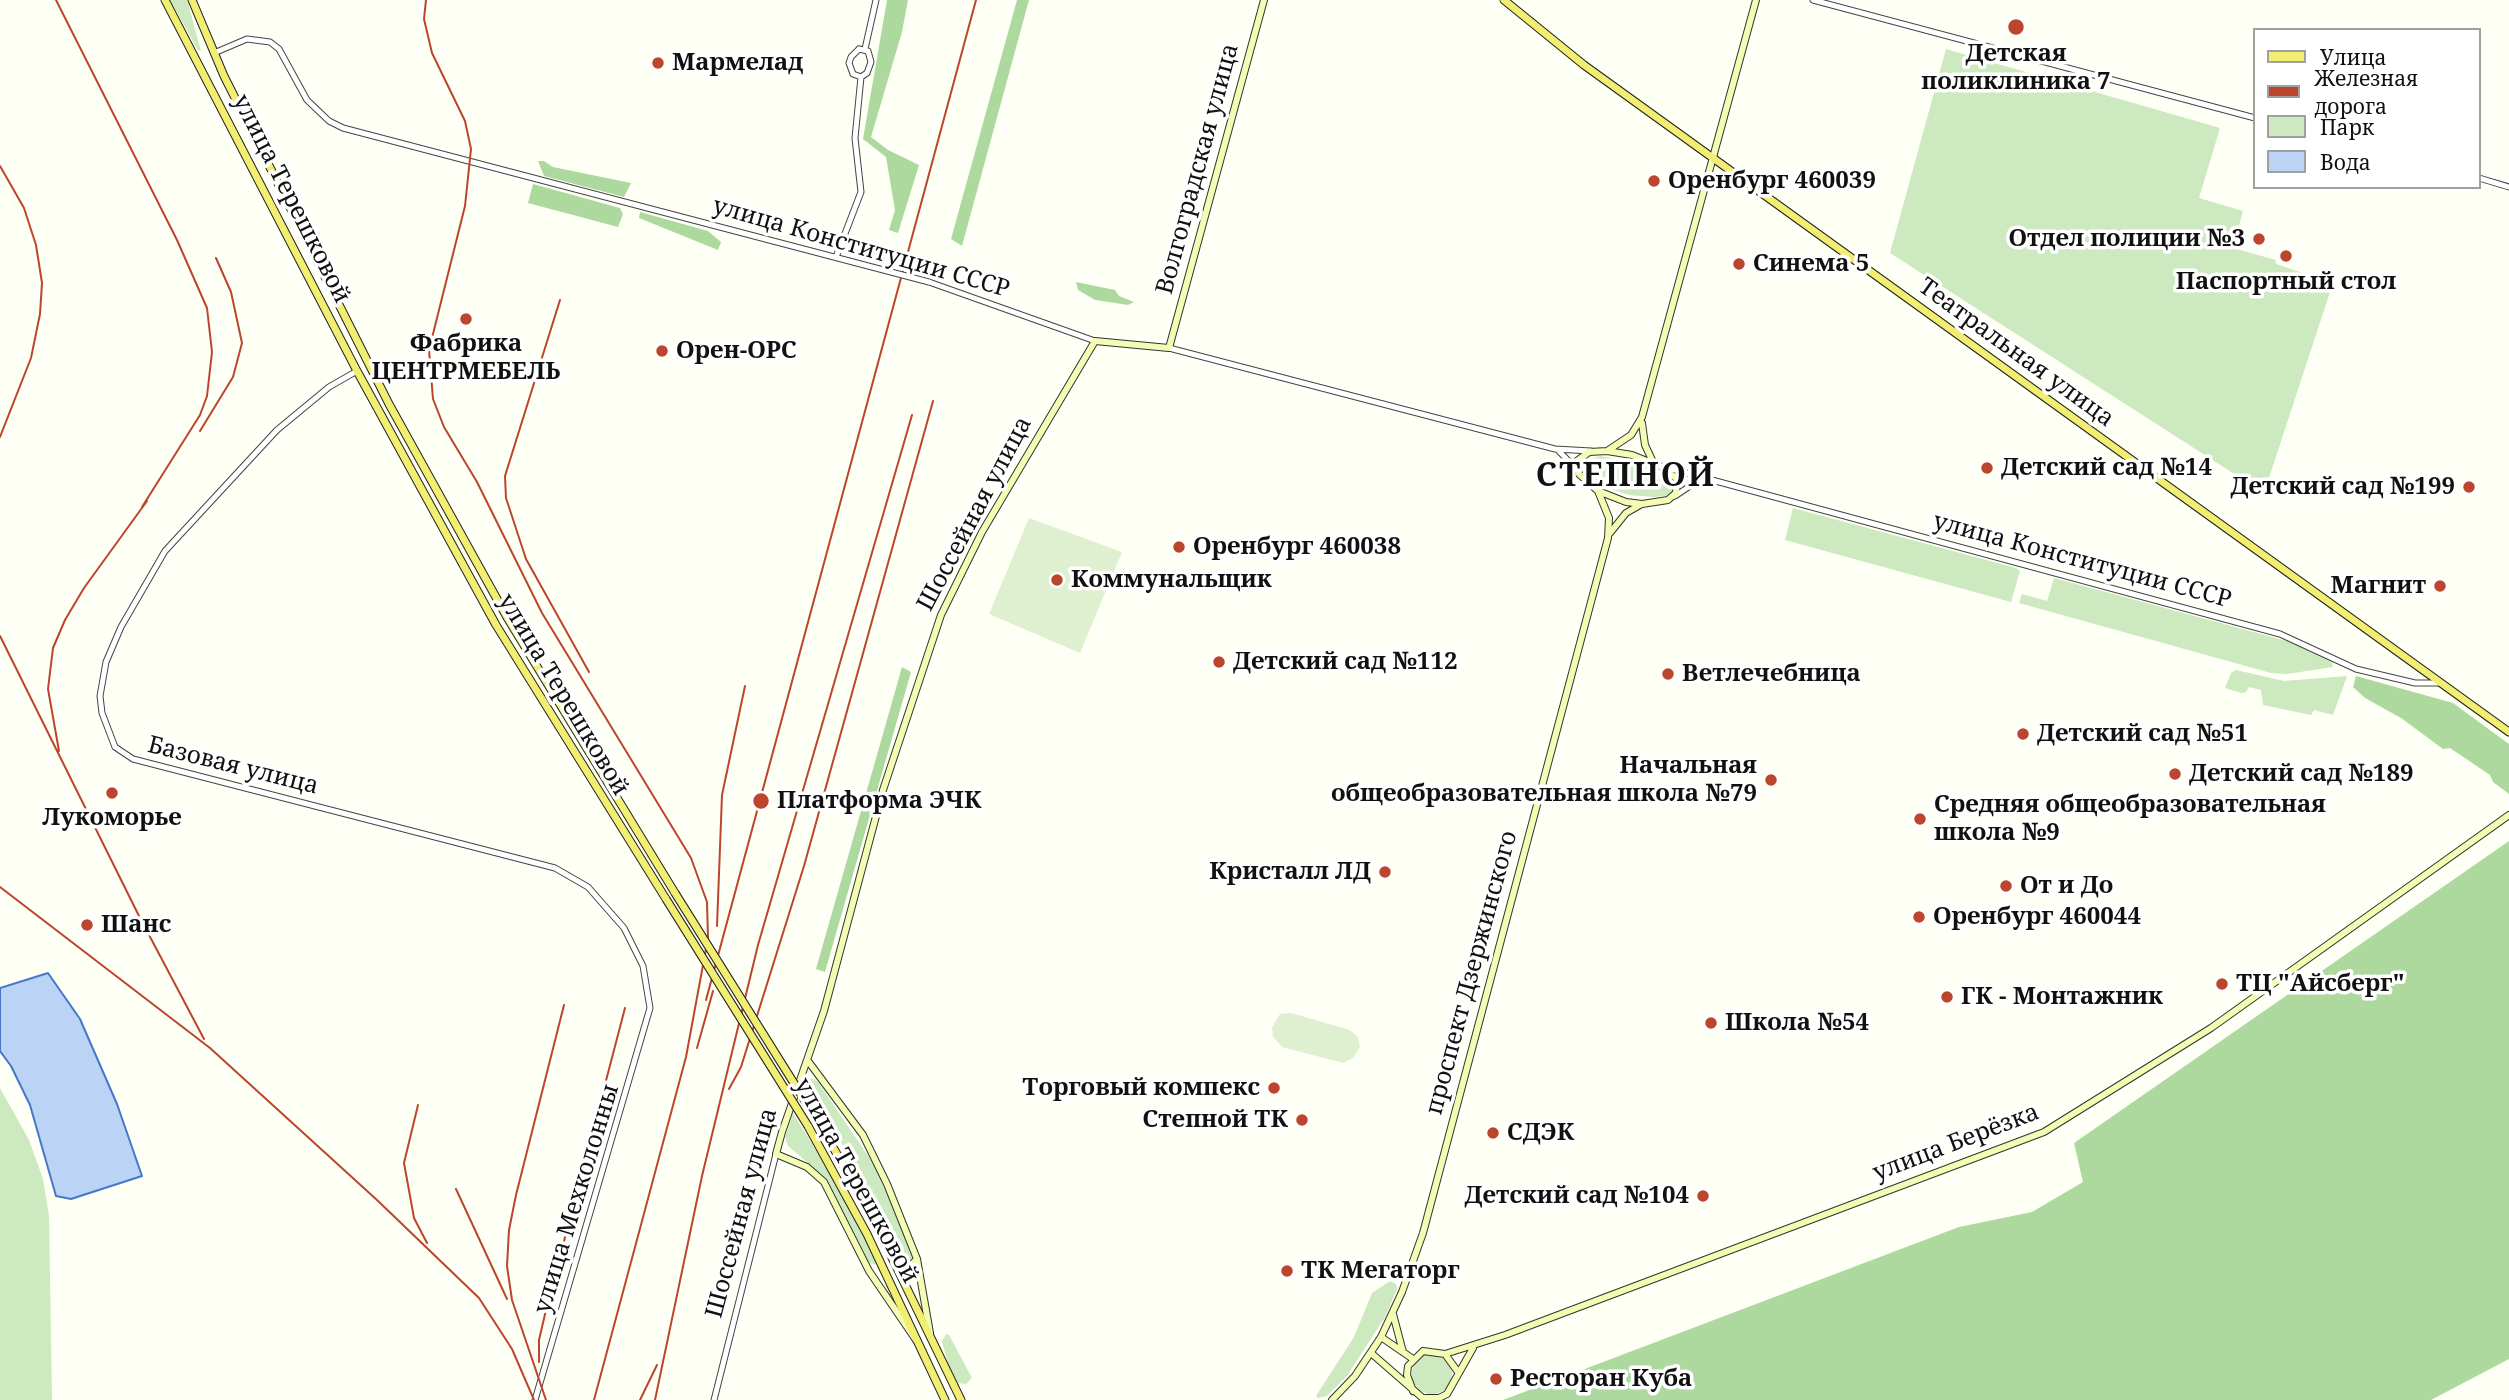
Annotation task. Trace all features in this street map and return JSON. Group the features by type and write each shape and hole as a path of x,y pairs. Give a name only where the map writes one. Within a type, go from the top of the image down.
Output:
{"main road":[{"name":"улица Терешковой","path":"165,0 357,371 463,563 558,727 835,1172 945,1400"},
{"name":"улица Терешковой","path":"192,0 214,52 369,365 473,557 675,893 817,1120 895,1264 961,1400"},
{"name":"Волгоградская улица","path":"1169,348 1264,0"},
{"name":"Театральная улица","path":"1504,0 1552,42 2509,732"},
{"path":"1607,451 1631,435 1642,417 1756,0"},
{"name":"улица Конституции СССР","path":"198,61 214,52"},
{"name":"улица Конституции СССР","path":"1095,341 1169,348"},
{"name":"Шоссейная улица","path":"776,1154 832,983 883,790 937,624 982,532 1095,341"},
{"path":"357,371 369,365"},
{"path":"1642,417 1643,439 1654,462"},
{"path":"1594,451 1607,451 1654,462 1677,479 1678,489 1673,497 1642,504 1626,502 1598,491 1577,470 1580,458 1594,451"},
{"name":"проспект Дзержинского","path":"1598,491 1609,518 1608,538"},
{"name":"проспект Дзержинского","path":"1332,1400 1381,1337 1393,1314 1423,1233 1608,538 1616,522 1642,504"},
{"path":"463,563 473,557"},
{"name":"улица Берёзка","path":"1445,1354 1474,1346 2044,1132 2211,1028 2509,815"},
{"path":"808,1061 870,1147 917,1259 931,1338"},
{"path":"776,1154 807,1167 824,1182 869,1271 906,1330 919,1343"},
{"path":"895,1264 909,1267 917,1259"},
{"path":"869,1271 877,1274 883,1267"},
{"path":"1393,1314 1403,1352"},
{"path":"1381,1337 1413,1359"},
{"path":"1371,1353 1413,1391 1424,1399 1431,1399 1446,1397 1474,1346"},
{"path":"1413,1391 1407,1375 1413,1359 1430,1350 1445,1354 1458,1372"},
{"path":"927,1360 939,1354"}],"street":[{"path":"860,77 867,73 871,62 865,49 876,0"},
{"path":"1813,0 2254,118"},
{"name":"улица Конституции СССР","path":"214,52 247,39 270,42 278,49 307,100 330,121 343,128 929,282 1095,341"},
{"path":"860,77 853,74 849,63 854,53 865,49"},
{"path":"836,257 861,192 855,138 860,77"},
{"path":"2481,179 2509,187"},
{"name":"улица Конституции СССР","path":"1169,348 1555,449 1594,451"},
{"name":"Базовая улица","path":"357,371 329,387 277,430 165,551 121,627 106,662 100,696 111,739 124,755 146,764 529,860 572,876 603,901 624,928 643,966 650,1008"},
{"name":"улица Конституции СССР","path":"1555,449 1577,470"},
{"name":"улица Конституции СССР","path":"1662,467 2280,634 2356,669 2415,683 2441,683"},
{"path":"1673,497 1696,482 1710,480"},
{"name":"улица Мехколонны","path":"535,1400 650,1008"},
{"name":"Шоссейная улица","path":"714,1400 776,1154"}],"green space":[{"path":"170,0 187,0 201,51 198,50"},
{"path":"887,0 908,0 902,32 871,137 888,150 919,165 898,233 889,230 895,210 886,157 863,139"},
{"path":"1017,0 1029,0 962,246 951,239"},
{"path":"1946,49 2220,128 2199,198 2243,211 2233,248 2276,260 2276,264 2333,283 2264,493 1890,253"},
{"path":"538,161 544,161 553,167 631,183 624,197 544,176"},
{"path":"533,184 620,208 623,214 618,227 528,203"},
{"path":"640,212 708,231 721,242 718,250 639,218"},
{"path":"1076,282 1115,290 1119,296 1134,302 1128,305 1095,300 1078,290"},
{"path":"1600,456 1640,463 1670,479 1674,490 1670,495 1654,497 1629,495 1611,489 1588,475 1584,468 1588,460"},
{"path":"1793,508 2016,568 2020,571 2011,602 1785,540"},
{"name":"Коммунальщик","path":"1029,518 1122,552 1080,653 989,614"},
{"path":"2054,578 2298,644 2332,662 2333,667 2287,674 2271,673 2019,603 2022,594 2047,601"},
{"path":"902,667 911,672 825,972 816,969"},
{"path":"2236,670 2284,681 2347,676 2333,715 2314,710 2311,715 2263,705 2261,690 2249,687 2246,692 2241,693 2225,688 2231,673"},
{"path":"2356,676 2453,703 2509,744 2509,794 2493,782 2490,775 2450,748 2443,749 2401,718 2365,698 2353,687"},
{"path":"2509,841 2509,1359 2431,1400 1503,1400 1959,1227 2032,1212 2083,1182 2074,1143"},
{"path":"1291,1013 1350,1030 1358,1037 1360,1047 1353,1058 1343,1063 1282,1047 1273,1037 1272,1027 1280,1014"},
{"path":"811,1078 818,1082 875,1166 911,1251 912,1258 908,1262 898,1256 845,1149 806,1085"},
{"path":"0,1088 29,1140 43,1179 49,1216 52,1400 0,1400"},
{"path":"793,1113 844,1196 877,1259 875,1265 869,1262 827,1179 788,1146 785,1137"},
{"path":"1390,1281 1396,1284 1397,1289 1385,1317 1347,1376 1327,1396 1318,1398 1316,1396 1354,1337 1372,1293"},
{"path":"946,1334 972,1378 966,1384 958,1383 949,1366 942,1342"},
{"path":"1432,1354 1440,1355 1446,1360 1451,1366 1451,1382 1446,1388 1440,1393 1432,1394 1424,1393 1418,1388 1413,1382 1412,1374 1413,1366 1418,1360 1424,1355"}],"water":[{"path":"48,973 80,1019 117,1104 142,1176 71,1199 56,1196 30,1105 11,1066 0,1051 0,988"}],"railway":[{"path":"56,0 177,240 207,308 212,352 207,396 200,415 142,507"},
{"path":"426,0 424,19 432,53 465,121 471,149 465,206 429,350 433,399 444,427 477,482 542,613 691,858 707,902 708,938 686,1057 594,1400"},
{"path":"706,1000 976,0"},
{"path":"0,166 24,208 36,245 42,283 40,314 31,358 0,437"},
{"path":"200,431 233,377 242,343 231,292 216,258"},
{"path":"560,300 505,476 506,498 526,559 589,672"},
{"path":"729,1089 741,1067 804,866 933,401"},
{"path":"655,1400 702,1176 758,945 912,415"},
{"path":"59,751 48,689 53,648 65,620 84,588 147,501"},
{"path":"0,636 139,916 204,1039"},
{"path":"717,926 722,795 745,686"},
{"path":"0,887 210,1048 377,1200 479,1298 512,1349 534,1400"},
{"path":"697,1048 713,991"},
{"path":"546,1400 512,1300 507,1266 509,1230 516,1195 564,1005"},
{"path":"539,1362 539,1340 546,1310 625,1008"},
{"path":"418,1105 404,1163 414,1218 427,1243"},
{"path":"456,1189 507,1299"},
{"path":"640,1400 657,1365"}],"place":[{"name":"Детская поликлиника 7","path":"2016,27"},
{"name":"Мармелад","path":"658,63"},
{"name":"Оренбург 460039","path":"1654,181"},
{"name":"Отдел полиции №3","path":"2259,239"},
{"name":"Паспортный стол","path":"2286,256"},
{"name":"Синема 5","path":"1739,264"},
{"name":"Фабрика ЦЕНТРМЕБЕЛЬ","path":"466,319"},
{"name":"Орен-ОРС","path":"662,351"},
{"name":"Детский сад №14","path":"1987,468"},
{"name":"Детский сад №199","path":"2469,487"},
{"name":"Оренбург 460038","path":"1179,547"},
{"name":"Коммунальщик","path":"1057,580"},
{"name":"Магнит","path":"2440,586"},
{"name":"Детский сад №112","path":"1219,662"},
{"name":"Ветлечебница","path":"1668,674"},
{"name":"Детский сад №51","path":"2023,734"},
{"name":"Детский сад №189","path":"2175,774"},
{"name":"Начальная общеобразовательная школа №79","path":"1771,780"},
{"name":"Лукоморье","path":"112,793"},
{"name":"Платформа ЭЧК","path":"761,801"},
{"name":"Средняя общеобразовательная школа №9","path":"1920,819"},
{"name":"Кристалл ЛД","path":"1385,872"},
{"name":"От и До","path":"2006,886"},
{"name":"Оренбург 460044","path":"1919,917"},
{"name":"Шанс","path":"87,925"},
{"name":"ТЦ \"Айсберг\"","path":"2222,984"},
{"name":"ГК - Монтажник","path":"1947,997"},
{"name":"Школа №54","path":"1711,1023"},
{"name":"Торговый компекс","path":"1274,1088"},
{"name":"Степной ТК","path":"1302,1120"},
{"name":"СДЭК","path":"1493,1133"},
{"name":"Детский сад №104","path":"1703,1196"},
{"name":"ТК Мегаторг","path":"1287,1271"},
{"name":"Ресторан Куба","path":"1496,1379"}],"district":[{"name":"СТЕПНОЙ","path":"1626,477"}]}
